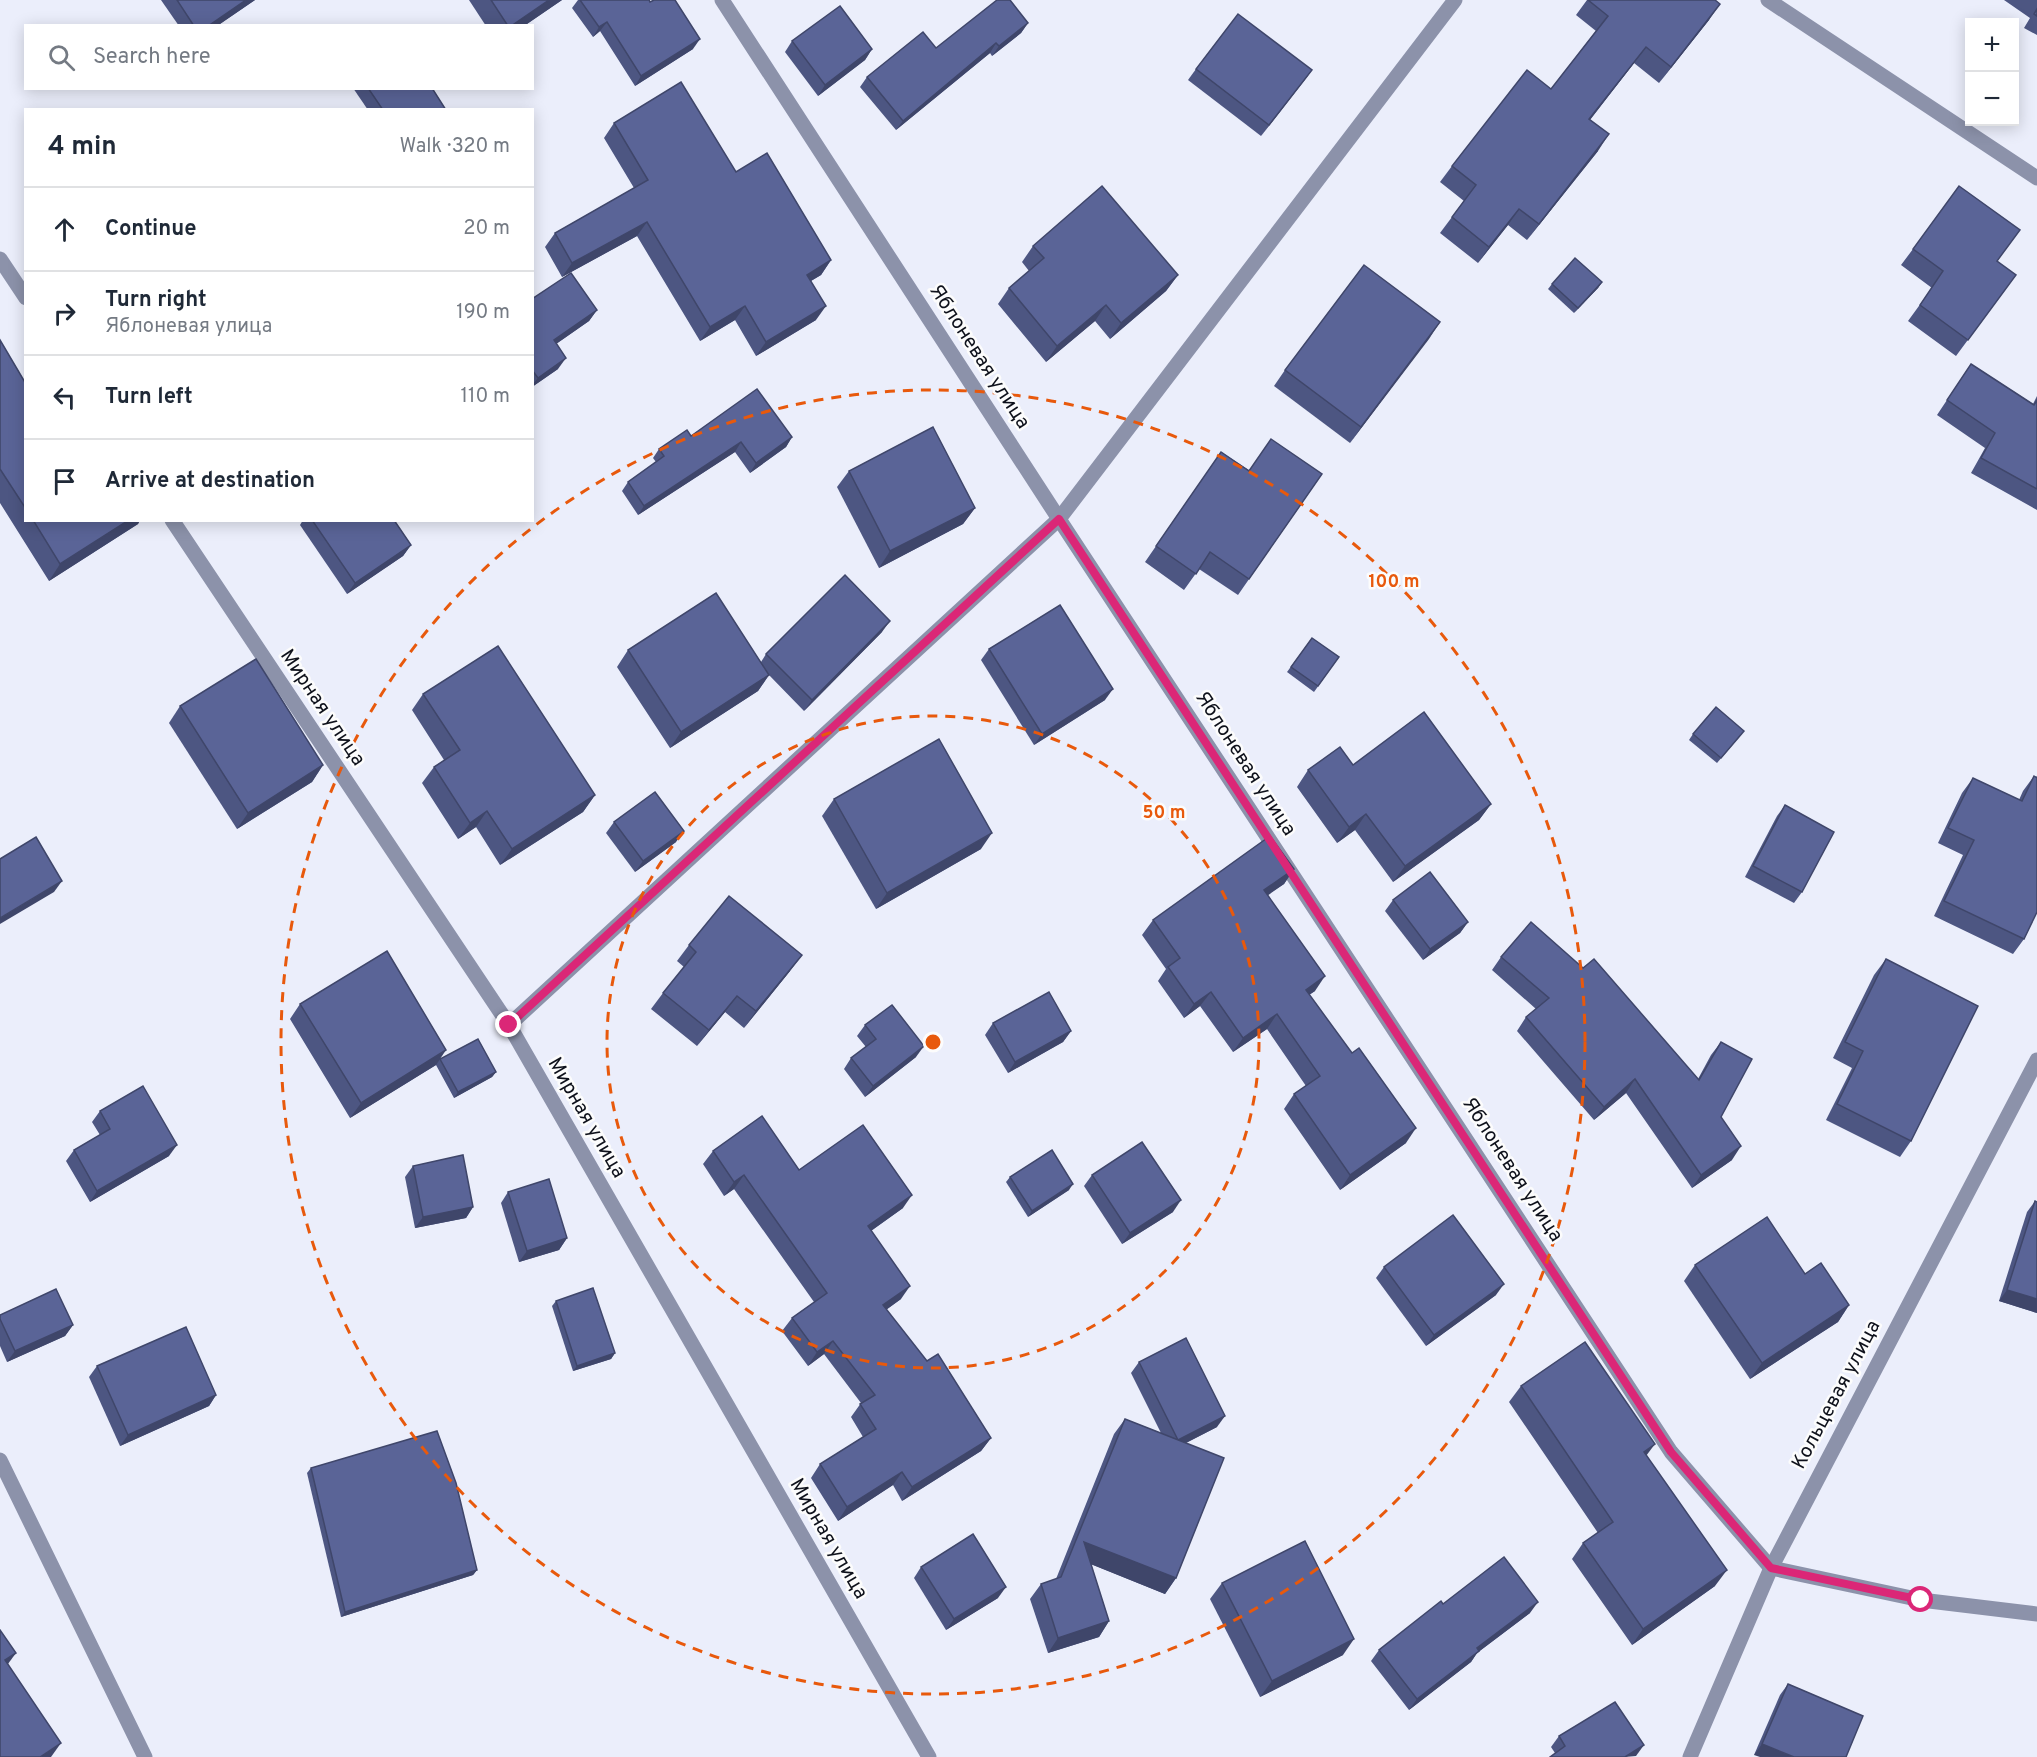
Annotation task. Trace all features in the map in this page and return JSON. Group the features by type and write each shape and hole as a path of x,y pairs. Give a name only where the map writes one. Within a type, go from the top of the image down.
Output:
{"street":[{"name":"Яблоневая улица","path":"722,0 1059,519 1671,1452 1771,1568"},
{"path":"509,1025 1059,519 1455,0"},
{"path":"1768,0 2037,178"},
{"path":"0,259 24,295"},
{"name":"Мирная улица","path":"173,522 509,1025 929,1757"},
{"name":"Кольцевая улица","path":"1690,1757 1771,1568 2037,1060"},
{"path":"0,1460 145,1757"},
{"path":"1771,1568 1921,1600 2037,1614"}],"building":[{"path":"177,0 246,0 211,24 193,24"},
{"path":"491,0 549,0 514,24 507,24"},
{"path":"580,0 649,0 650,2 675,0 700,39 641,76 607,22 599,27"},
{"path":"997,0 1010,0 1028,23 999,46 996,43 903,121 867,77 923,32 936,48"},
{"path":"1588,0 1715,0 1720,4 1671,67 1646,47 1589,119 1609,134 1539,224 1519,209 1489,247 1452,217 1476,185 1452,166 1527,70 1551,89 1608,16"},
{"path":"840,6 872,49 825,85 792,41"},
{"path":"1238,14 1312,70 1269,125 1196,69"},
{"path":"681,82 736,172 767,153 831,260 807,275 826,306 766,342 745,306 710,327 647,222 572,263 555,233 648,180 614,123"},
{"path":"369,90 433,90 445,108 382,108"},
{"path":"1102,186 1178,275 1121,323 1106,305 1057,346 1009,288 1044,258 1033,246"},
{"path":"1959,186 2020,230 1997,261 2016,275 1968,340 1920,305 1943,271 1913,249"},
{"path":"1575,258 1602,282 1578,308 1552,284"},
{"path":"1364,265 1440,322 1361,427 1285,370"},
{"path":"571,273 597,310 554,340 566,358 538,378 534,373 534,298"},
{"path":"0,340 24,381 24,506 0,469"},
{"path":"1971,364 2034,405 2037,400 2037,489 1981,458 1995,433 1947,400"},
{"path":"757,389 792,437 756,463 741,442 644,506 628,482 664,456 659,449 687,430 691,436"},
{"path":"933,427 975,508 890,551 849,471"},
{"path":"1271,439 1322,474 1249,579 1210,552 1196,574 1156,546 1221,452 1249,471"},
{"path":"34,522 126,522 60,564"},
{"path":"313,522 395,522 411,545 355,583"},
{"path":"845,575 890,621 812,700 766,654"},
{"path":"716,593 769,675 681,732 628,650"},
{"path":"1060,605 1113,689 1042,734 989,649"},
{"path":"1312,638 1339,657 1318,686 1291,667"},
{"path":"498,646 595,795 512,849 487,811 470,823 434,767 460,750 423,694"},
{"path":"256,659 323,765 248,813 180,706"},
{"path":"1716,707 1744,731 1721,758 1693,734"},
{"path":"1424,712 1491,804 1405,866 1366,814 1349,827 1308,770 1340,747 1353,765"},
{"path":"939,739 992,833 887,893 834,799"},
{"path":"2034,776 2037,778 2037,912 2024,939 1944,901 1974,840 1948,828 1973,778 2022,801"},
{"path":"655,792 684,831 643,861 614,822"},
{"path":"1785,805 1834,832 1802,892 1753,866"},
{"path":"1270,836 1294,869 1264,890 1325,976 1306,990 1352,1053 1359,1048 1416,1128 1350,1175 1294,1094 1320,1076 1277,1014 1243,1038 1211,992 1194,1004 1168,967 1180,958 1153,920"},
{"path":"36,837 62,881 0,918 0,859"},
{"path":"1430,872 1468,922 1430,949 1393,900"},
{"path":"729,896 802,955 756,1011 737,996 709,1030 663,993 696,952 689,945"},
{"path":"1531,922 1583,968 1594,959 1699,1080 1721,1042 1752,1059 1721,1117 1741,1146 1701,1175 1635,1079 1604,1107 1526,1017 1549,998 1501,957"},
{"path":"387,951 446,1050 361,1103 300,1004"},
{"path":"1886,959 1978,1006 1911,1141 1837,1104 1863,1051 1845,1042"},
{"path":"1049,992 1071,1031 1015,1062 993,1023"},
{"path":"892,1005 924,1046 873,1086 851,1058 876,1039 865,1025"},
{"path":"478,1039 496,1072 458,1092 440,1059"},
{"path":"143,1086 177,1145 97,1191 74,1150 110,1129 100,1111"},
{"path":"762,1116 799,1170 863,1125 912,1195 868,1226 910,1286 883,1305 927,1361 938,1354 991,1438 912,1487 902,1472 847,1507 820,1464 876,1429 860,1404 875,1395 833,1341 817,1352 792,1318 827,1293 744,1175 734,1182 713,1151"},
{"path":"1142,1142 1181,1200 1130,1233 1092,1175"},
{"path":"1052,1150 1073,1184 1032,1211 1010,1177"},
{"path":"463,1155 473,1207 423,1217 413,1166"},
{"path":"549,1179 567,1238 527,1251 508,1192"},
{"path":"2035,1201 2037,1202 2037,1299 2007,1290"},
{"path":"1453,1215 1504,1284 1434,1335 1384,1267"},
{"path":"1767,1217 1805,1274 1821,1263 1849,1305 1762,1363 1695,1265"},
{"path":"593,1288 615,1353 577,1366 556,1301"},
{"path":"56,1289 73,1325 15,1351 0,1315"},
{"path":"186,1327 216,1395 128,1435 97,1366"},
{"path":"1186,1338 1225,1416 1178,1440 1139,1362"},
{"path":"1585,1342 1655,1444 1644,1452 1727,1570 1643,1629 1583,1543 1613,1522 1521,1386"},
{"path":"1125,1419 1224,1458 1176,1578 1084,1542 1109,1621 1058,1638 1041,1584 1061,1577"},
{"path":"437,1431 456,1483 477,1570 345,1612 311,1468"},
{"path":"973,1534 1006,1587 954,1619 921,1567"},
{"path":"1305,1541 1354,1639 1272,1681 1222,1583"},
{"path":"1504,1557 1538,1602 1477,1648 1479,1651 1417,1699 1379,1650 1441,1601 1443,1604"},
{"path":"0,1630 16,1653 5,1660 61,1743 40,1757 0,1757"},
{"path":"1788,1684 1863,1716 1846,1757 1794,1757 1762,1744"},
{"path":"1615,1702 1644,1745 1625,1757 1550,1757 1565,1746 1559,1736"}],"route":[{"path":"509,1025 1059,519 1671,1452 1771,1568 1921,1600"}]}
